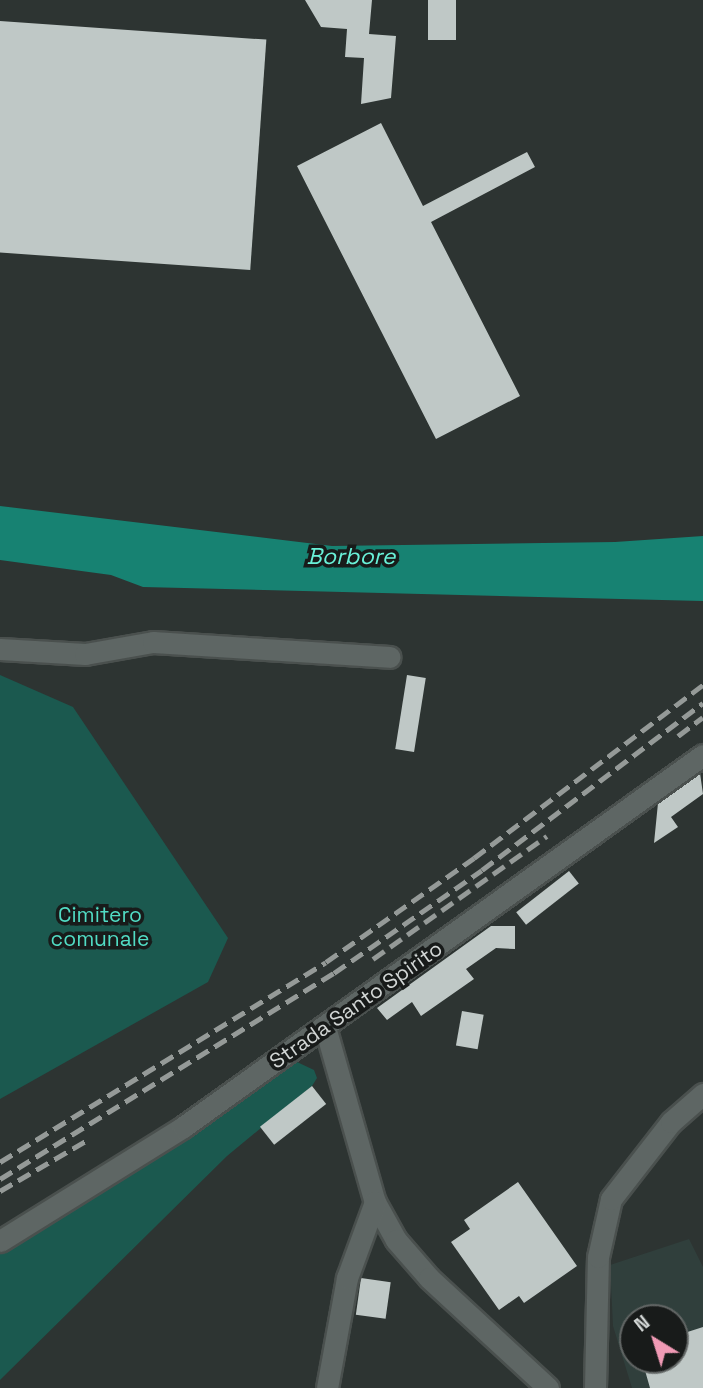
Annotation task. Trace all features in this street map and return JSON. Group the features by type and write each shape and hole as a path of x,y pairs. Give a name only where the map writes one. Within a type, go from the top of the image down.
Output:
{"street":[{"path":"0,649 85,654 153,642 390,657"},
{"name":"Strada Santo Spirito","path":"0,1241 183,1128 703,755"},
{"path":"325,1027 375,1202 396,1240 429,1278 548,1388"},
{"path":"595,1388 598,1256 611,1199 671,1122 703,1094"},
{"path":"327,1388 347,1278 375,1202"}],"shaded area":[{"path":"689,1239 703,1267 703,1388 632,1388 628,1374 689,1374 689,1304 619,1304 619,1346 613,1326 610,1265"}],"green space":[{"name":"Cimitero comunale","path":"0,675 73,707 228,938 208,982 0,1099"},
{"path":"297,1062 314,1070 317,1078 312,1086 227,1156 0,1380 0,1251 286,1064"}],"water":[{"name":"Borbore","path":"0,506 332,546 615,542 703,536 703,601 143,587 111,575 0,560"}],"building":[{"path":"305,0 372,0 369,34 396,36 391,98 361,104 364,58 345,57 347,29 321,27"},
{"path":"428,0 456,0 456,40 428,40"},
{"path":"0,21 266,40 250,270 0,253"},
{"path":"381,123 423,206 527,152 535,167 431,222 520,396 436,439 297,166"},
{"path":"407,675 426,678 414,752 395,749"},
{"path":"700,773 703,794 671,817 678,827 654,843 658,803"},
{"path":"569,871 579,884 526,925 516,912"},
{"path":"491,926 515,926 515,949 496,948 466,969 474,979 421,1016 412,1002 387,1020 377,1008"},
{"path":"462,1011 484,1015 478,1049 456,1045"},
{"path":"312,1086 326,1104 274,1145 260,1127"},
{"path":"518,1182 577,1266 524,1303 519,1296 499,1310 451,1242 470,1229 464,1220"},
{"path":"361,1278 391,1282 386,1319 356,1315"},
{"path":"703,1327 703,1388 650,1388 646,1374 689,1374 689,1332"}],"railway":[{"path":"0,1162 326,962 474,858 703,685"},
{"path":"0,1179 334,973 482,870 703,703"},
{"path":"678,736 703,717"},
{"path":"373,959 547,836"},
{"path":"0,1191 89,1139"}]}
